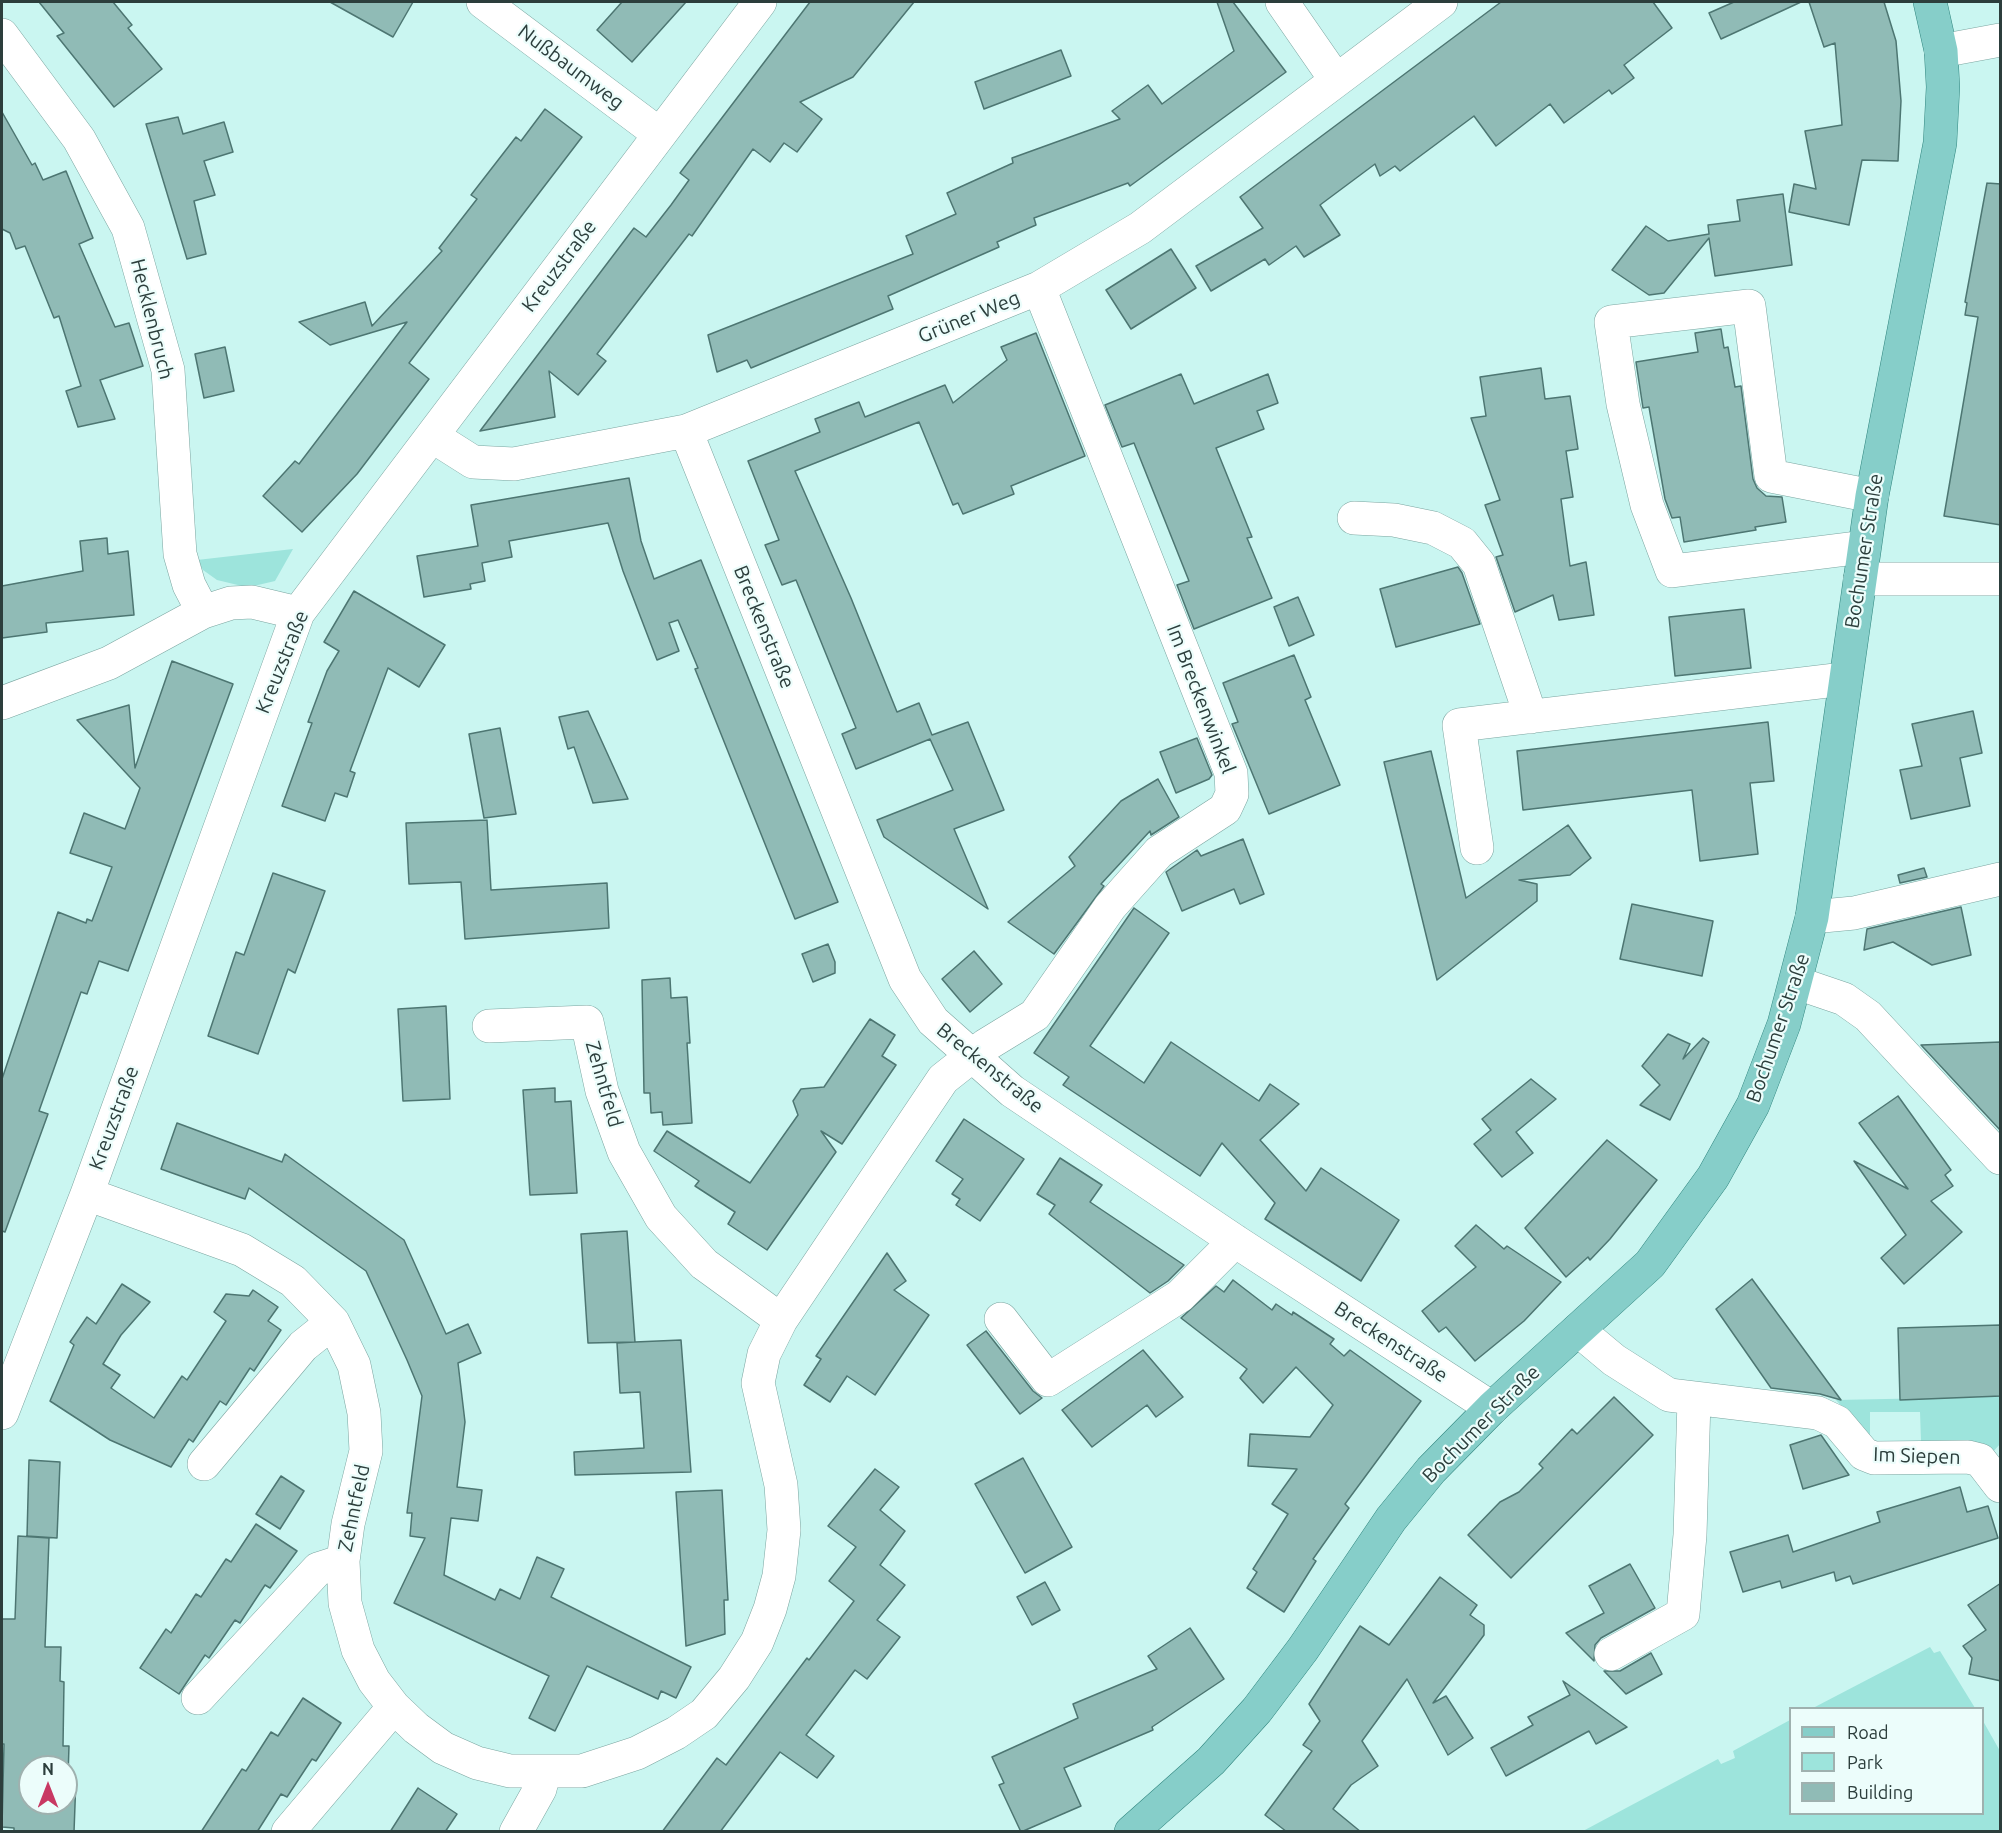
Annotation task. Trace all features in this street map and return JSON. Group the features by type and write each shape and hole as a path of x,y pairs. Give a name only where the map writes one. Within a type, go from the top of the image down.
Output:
{"main road":[{"name":"Bochumer Straße","path":"1131,1832 1211,1761 1257,1710 1303,1649 1391,1520 1431,1470 1492,1408 1650,1263 1713,1177 1754,1105 1797,983 1812,917 1844,679 1872,496 1940,143 1943,87 1941,51 1930,2"}],"street":[{"name":"Nußbaumweg","path":"483,2 658,133"},
{"name":"Kreuzstraße","path":"4,1399 87,1194 298,613 658,133 760,2"},
{"path":"1282,2 1336,80"},
{"name":"Grüner Weg","path":"432,436 473,462 514,464 686,431 1039,288 1140,228 1442,2"},
{"name":"Hecklenbruch","path":"2,35 79,139 128,228 168,370 180,554 189,585 203,612"},
{"path":"1941,51 2001,40"},
{"name":"Im Breckenwinkel","path":"972,1056 1035,1015 1110,907 1159,852 1225,809 1233,784 1231,773 1039,288"},
{"path":"1864,547 1672,571 1647,505 1623,404 1611,322 1749,306 1771,476 1872,496"},
{"name":"Breckenstraße","path":"686,431 905,979 933,1021 1012,1091 1235,1241 1492,1408"},
{"path":"1354,518 1394,520 1433,528 1462,543 1479,564 1531,717"},
{"path":"1860,579 2001,579"},
{"path":"2,703 109,663 203,612 231,603 252,602 298,613"},
{"path":"1478,848 1460,725 1844,679"},
{"path":"1812,917 1854,913 2001,879"},
{"path":"1797,983 1844,999 1868,1016 2001,1158"},
{"name":"Zehntfeld","path":"489,1026 587,1022 602,1091 624,1152 662,1217 704,1264 781,1320"},
{"name":"Zehntfeld","path":"87,1194 243,1250 293,1281 333,1322 354,1365 364,1413 366,1451 348,1524 343,1562 345,1604 358,1650 374,1681 394,1707 443,1748 469,1760 510,1771 544,1773 582,1771 637,1753 676,1733 704,1714 734,1678 757,1642 770,1609 779,1576 784,1530 781,1485 758,1383 764,1354 781,1320 943,1079 972,1056"},
{"path":"1001,1318 1048,1380 1180,1296 1235,1241"},
{"path":"204,1464 303,1346 333,1322"},
{"name":"Im Siepen","path":"1578,1330 1614,1360 1669,1395 1694,1400 1818,1413 1837,1422 1864,1454 1874,1458 1968,1457 1980,1460 2001,1486"},
{"path":"1611,1654 1683,1614 1690,1535 1694,1400"},
{"path":"198,1698 318,1569 343,1562"},
{"path":"288,1832 394,1707"},
{"path":"516,1832 540,1789 544,1773"}],"green space":[{"path":"293,549 275,581 258,585 242,586 217,580 203,570 197,560"},
{"path":"2000,1393 2000,1444 1992,1453 1921,1441 1920,1412 1870,1412 1870,1438 1836,1400 1985,1397"},
{"path":"1930,1647 1934,1653 1940,1651 1974,1707 1815,1707"},
{"path":"1789,1721 1789,1815 1984,1815 1984,1723 2000,1751 2000,1831 1583,1831 1718,1759 1721,1764 1735,1758 1733,1751"}],"building":[{"path":"39,2 113,2 132,25 128,28 162,69 114,107 57,36 64,33"},
{"path":"330,2 413,2 393,37"},
{"path":"622,2 686,2 632,62 597,30"},
{"path":"810,2 914,2 853,77 800,102 822,119 797,152 784,143 770,162 753,149 692,236 689,234 597,354 606,361 578,395 549,371 555,417 480,431 634,228 646,237 671,205 689,180 680,173"},
{"path":"1217,2 1233,2 1286,72 1130,186 1128,183 1034,218 1036,225 997,242 999,247 888,296 893,309 751,368 747,360 717,372 708,335 913,254 906,236 956,214 947,193 1013,163 1012,158 1120,119 1112,111 1148,85 1162,104 1234,51"},
{"path":"1501,2 1653,2 1672,28 1624,65 1634,78 1612,94 1609,90 1564,123 1550,104 1496,146 1474,116 1400,171 1395,166 1380,176 1375,164 1320,205 1340,235 1304,257 1296,246 1269,265 1265,259 1211,291 1196,266 1263,228 1240,197"},
{"path":"1734,2 1801,2 1721,39 1709,13"},
{"path":"1809,2 1884,2 1896,41 1901,101 1898,161 1862,160 1849,225 1789,212 1794,184 1816,189 1805,131 1842,125 1835,43 1824,47"},
{"path":"1061,50 1071,76 984,109 975,82"},
{"path":"545,109 582,137 409,363 429,379 357,474 302,532 263,496 295,461 299,464 407,322 330,345 299,322 365,302 372,326 442,251 439,248 477,199 471,195 516,137 521,141"},
{"path":"2,112 32,165 35,163 43,180 66,171 93,238 79,244 115,327 129,323 143,366 100,380 115,419 78,427 66,391 81,386 59,316 54,318 25,246 16,249 10,233 2,229"},
{"path":"178,117 183,134 224,122 233,152 204,161 215,195 194,201 206,254 187,259 146,124"},
{"path":"1987,183 2001,184 2001,525 1944,516 1978,317 1965,315 1967,303 1965,302"},
{"path":"1783,194 1792,265 1715,276 1709,238 1664,293 1649,295 1612,270 1646,226 1668,241 1709,234 1708,225 1740,221 1737,200"},
{"path":"1171,249 1196,288 1131,329 1106,290"},
{"path":"1721,329 1724,348 1728,347 1735,387 1741,386 1753,479 1757,488 1766,496 1782,497 1786,522 1755,527 1756,530 1684,542 1680,517 1672,518 1665,499 1649,407 1643,408 1636,362 1698,352 1695,333"},
{"path":"1036,333 1085,456 1011,486 1014,494 963,514 958,503 953,505 919,422 795,471 851,598 897,712 919,703 932,735 968,722 1004,810 954,829 988,909 884,837 877,820 953,790 930,739 856,769 842,734 856,728 796,580 782,585 765,545 779,540 748,461 820,432 815,419 859,402 865,417 945,385 953,403 1007,360 1001,347"},
{"path":"225,347 234,391 204,398 195,354"},
{"path":"1541,368 1545,399 1570,396 1578,449 1566,451 1573,497 1561,499 1570,566 1586,562 1594,615 1559,620 1553,595 1515,612 1496,557 1503,555 1485,505 1500,500 1471,418 1486,416 1480,377"},
{"path":"1181,374 1194,404 1268,374 1278,403 1257,411 1264,429 1216,448 1252,537 1247,538 1272,598 1194,629 1177,585 1189,581 1134,443 1122,447 1105,405"},
{"path":"629,478 641,541 654,579 701,560 838,902 795,919 695,669 698,668 678,620 669,623 679,651 657,660 623,571 608,523 509,541 512,557 482,563 485,581 470,584 471,589 424,597 417,556 478,546 471,505"},
{"path":"107,538 108,554 128,551 134,615 46,623 47,632 2,638 2,586 83,571 80,541"},
{"path":"1458,567 1480,624 1396,647 1380,589"},
{"path":"354,591 445,645 419,687 388,668 350,771 355,773 347,797 335,793 325,821 282,806 312,723 308,722 327,671 339,651 324,642"},
{"path":"1298,597 1314,635 1289,646 1274,607"},
{"path":"1744,609 1751,668 1675,676 1669,617"},
{"path":"1294,655 1311,697 1305,700 1340,785 1269,814 1232,724 1238,722 1223,683"},
{"path":"172,661 233,684 128,971 99,961 87,994 81,992 39,1111 48,1114 5,1232 2,1231 2,1079 58,912 86,923 87,919 92,921 112,867 70,853 84,813 125,829 140,788 77,720 129,705 135,768"},
{"path":"588,711 628,799 593,803 574,747 568,749 559,717"},
{"path":"1973,711 1982,753 1960,758 1970,806 1911,819 1900,770 1922,766 1912,724"},
{"path":"1768,722 1774,781 1750,783 1758,854 1700,861 1692,790 1523,810 1517,751"},
{"path":"500,728 516,814 484,818 469,734"},
{"path":"1197,738 1212,775 1209,779 1176,793 1160,752"},
{"path":"1431,751 1466,898 1568,825 1591,858 1570,875 1519,880 1537,884 1537,901 1437,980 1384,762"},
{"path":"1158,779 1179,817 1151,835 1150,831 1101,884 1104,886 1054,954 1008,922 1075,866 1069,857 1121,801"},
{"path":"487,820 491,890 607,883 609,928 465,939 461,882 409,884 406,823"},
{"path":"1243,839 1264,894 1240,904 1234,889 1182,911 1166,872 1197,850 1201,856"},
{"path":"1924,868 1927,877 1900,883 1898,875"},
{"path":"273,873 325,891 295,973 288,969 258,1054 208,1036 236,952 244,955"},
{"path":"1632,904 1713,921 1702,976 1620,959"},
{"path":"1961,907 1971,955 1932,965 1893,942 1864,950 1867,929"},
{"path":"1134,908 1169,933 1090,1046 1144,1083 1171,1042 1259,1101 1270,1084 1299,1104 1260,1140 1306,1191 1321,1168 1399,1220 1361,1281 1265,1219 1275,1203 1222,1143 1200,1176 1063,1085 1069,1077 1034,1053"},
{"path":"828,944 835,962 835,973 813,982 802,954"},
{"path":"974,951 1002,984 970,1012 942,979"},
{"path":"670,978 671,998 687,997 690,1043 687,1043 692,1123 663,1125 662,1112 651,1113 650,1093 644,1093 642,980"},
{"path":"446,1006 450,1099 403,1101 398,1009"},
{"path":"870,1019 895,1035 882,1056 896,1065 842,1144 821,1131 836,1152 767,1250 728,1224 735,1212 695,1186 699,1181 654,1151 667,1131 750,1183 798,1115 793,1101 801,1089 824,1087"},
{"path":"1668,1034 1690,1044 1683,1059 1703,1038 1709,1042 1670,1120 1640,1105 1660,1085 1642,1066"},
{"path":"2001,1042 2001,1131 1921,1045"},
{"path":"1531,1079 1556,1099 1516,1132 1533,1153 1502,1177 1474,1144 1491,1130 1482,1119"},
{"path":"555,1088 555,1102 571,1101 577,1193 530,1195 523,1090"},
{"path":"1898,1096 1951,1170 1945,1175 1953,1186 1931,1201 1962,1232 1904,1284 1881,1258 1906,1235 1854,1161 1908,1189 1859,1123"},
{"path":"964,1119 1024,1159 980,1221 956,1205 960,1199 952,1194 963,1179 936,1161"},
{"path":"177,1123 282,1162 285,1154 404,1240 446,1334 468,1324 481,1353 458,1363 465,1422 457,1487 482,1490 478,1521 451,1518 444,1575 495,1600 500,1589 520,1599 537,1557 564,1569 551,1597 691,1667 676,1698 661,1691 658,1699 587,1666 555,1731 529,1718 549,1676 394,1603 425,1538 410,1536 412,1513 407,1513 422,1396 407,1360 366,1271 249,1188 245,1199 161,1169"},
{"path":"1607,1140 1657,1180 1610,1239 1590,1260 1588,1257 1566,1277 1525,1228"},
{"path":"1060,1158 1102,1185 1090,1202 1184,1265 1168,1281 1150,1293 1049,1214 1055,1205 1037,1194"},
{"path":"1476,1225 1504,1249 1507,1246 1561,1282 1524,1321 1475,1361 1446,1327 1439,1332 1422,1311 1476,1267 1455,1246"},
{"path":"627,1231 635,1342 588,1343 581,1234"},
{"path":"887,1253 906,1281 894,1290 929,1315 875,1395 847,1376 830,1402 804,1385 821,1359 816,1356"},
{"path":"1752,1279 1841,1400 1820,1394 1771,1388 1716,1309"},
{"path":"1233,1280 1272,1310 1276,1304 1292,1315 1293,1312 1334,1339 1330,1344 1344,1356 1350,1350 1421,1401 1345,1504 1349,1508 1313,1559 1316,1561 1284,1612 1247,1588 1257,1572 1253,1569 1288,1514 1272,1504 1297,1469 1248,1466 1250,1434 1310,1437 1333,1405 1296,1367 1263,1403 1240,1378 1247,1369 1181,1318 1216,1286 1224,1292"},
{"path":"122,1284 150,1302 121,1335 103,1364 120,1375 111,1388 154,1418 182,1376 187,1380 226,1321 214,1312 226,1294 249,1296 253,1290 278,1307 268,1321 281,1330 254,1371 250,1368 226,1405 220,1401 193,1442 189,1439 171,1467 110,1440 50,1401 74,1345 70,1342 87,1317 96,1324"},
{"path":"2001,1325 2001,1396 1900,1400 1898,1328"},
{"path":"986,1331 1033,1391 1042,1398 1020,1414 967,1345"},
{"path":"681,1340 691,1472 575,1475 574,1452 644,1448 640,1392 620,1393 617,1343"},
{"path":"1143,1350 1183,1397 1156,1417 1147,1405 1092,1447 1062,1410"},
{"path":"1614,1397 1653,1435 1511,1578 1468,1535 1500,1502 1519,1492 1543,1468 1539,1464 1572,1429 1577,1434"},
{"path":"1821,1435 1849,1475 1803,1489 1790,1445"},
{"path":"1023,1458 1072,1547 1025,1573 975,1484"},
{"path":"29,1460 60,1462 57,1538 27,1536"},
{"path":"875,1469 899,1487 880,1510 905,1531 880,1565 905,1585 877,1620 900,1637 867,1679 855,1670 806,1735 834,1756 817,1778 780,1752 720,1832 662,1832 717,1758 726,1765 807,1658 809,1660 854,1601 829,1581 856,1547 828,1526"},
{"path":"281,1476 304,1491 280,1529 256,1514"},
{"path":"1960,1487 1967,1512 1988,1506 1998,1538 1853,1584 1850,1576 1836,1581 1834,1572 1782,1588 1780,1581 1743,1592 1730,1552 1788,1535 1793,1552 1880,1522 1877,1512"},
{"path":"722,1490 728,1600 724,1600 725,1634 686,1646 676,1492"},
{"path":"256,1524 297,1551 270,1588 265,1585 240,1623 235,1620 209,1658 205,1655 179,1694 140,1668 166,1629 171,1633 196,1594 201,1597 226,1559 231,1562"},
{"path":"18,1536 49,1538 45,1647 61,1647 60,1681 64,1682 63,1746 69,1746 69,1755 18,1755 18,1815 75,1815 74,1832 14,1832 14,1828 2,1827 4,1744 2,1744 2,1619 15,1619"},
{"path":"1630,1564 1655,1608 1601,1638 1595,1645 1594,1661 1566,1633 1604,1613 1589,1586"},
{"path":"1440,1577 1477,1605 1470,1615 1484,1625 1484,1635 1433,1703 1446,1696 1473,1738 1448,1755 1407,1679 1362,1741 1378,1766 1351,1785 1333,1809 1361,1832 1287,1832 1265,1815 1312,1751 1303,1745 1320,1721 1309,1704 1360,1626 1389,1645"},
{"path":"1045,1582 1060,1610 1032,1625 1017,1597"},
{"path":"2001,1583 2001,1681 1969,1674 1972,1658 1963,1646 1986,1630 1968,1605"},
{"path":"1190,1628 1224,1679 1152,1727 1153,1730 1064,1768 1081,1806 1021,1832 999,1785 1004,1783 992,1757 1078,1718 1073,1704 1157,1669 1148,1656"},
{"path":"1651,1653 1662,1674 1626,1694 1604,1671 1620,1671"},
{"path":"1563,1681 1627,1727 1596,1744 1589,1731 1506,1776 1491,1748 1533,1725 1528,1717 1570,1695"},
{"path":"303,1698 341,1723 316,1761 312,1759 287,1797 281,1794 257,1832 201,1832 242,1769 246,1771 271,1732 278,1736"},
{"path":"418,1788 457,1814 445,1832 390,1832"}]}
